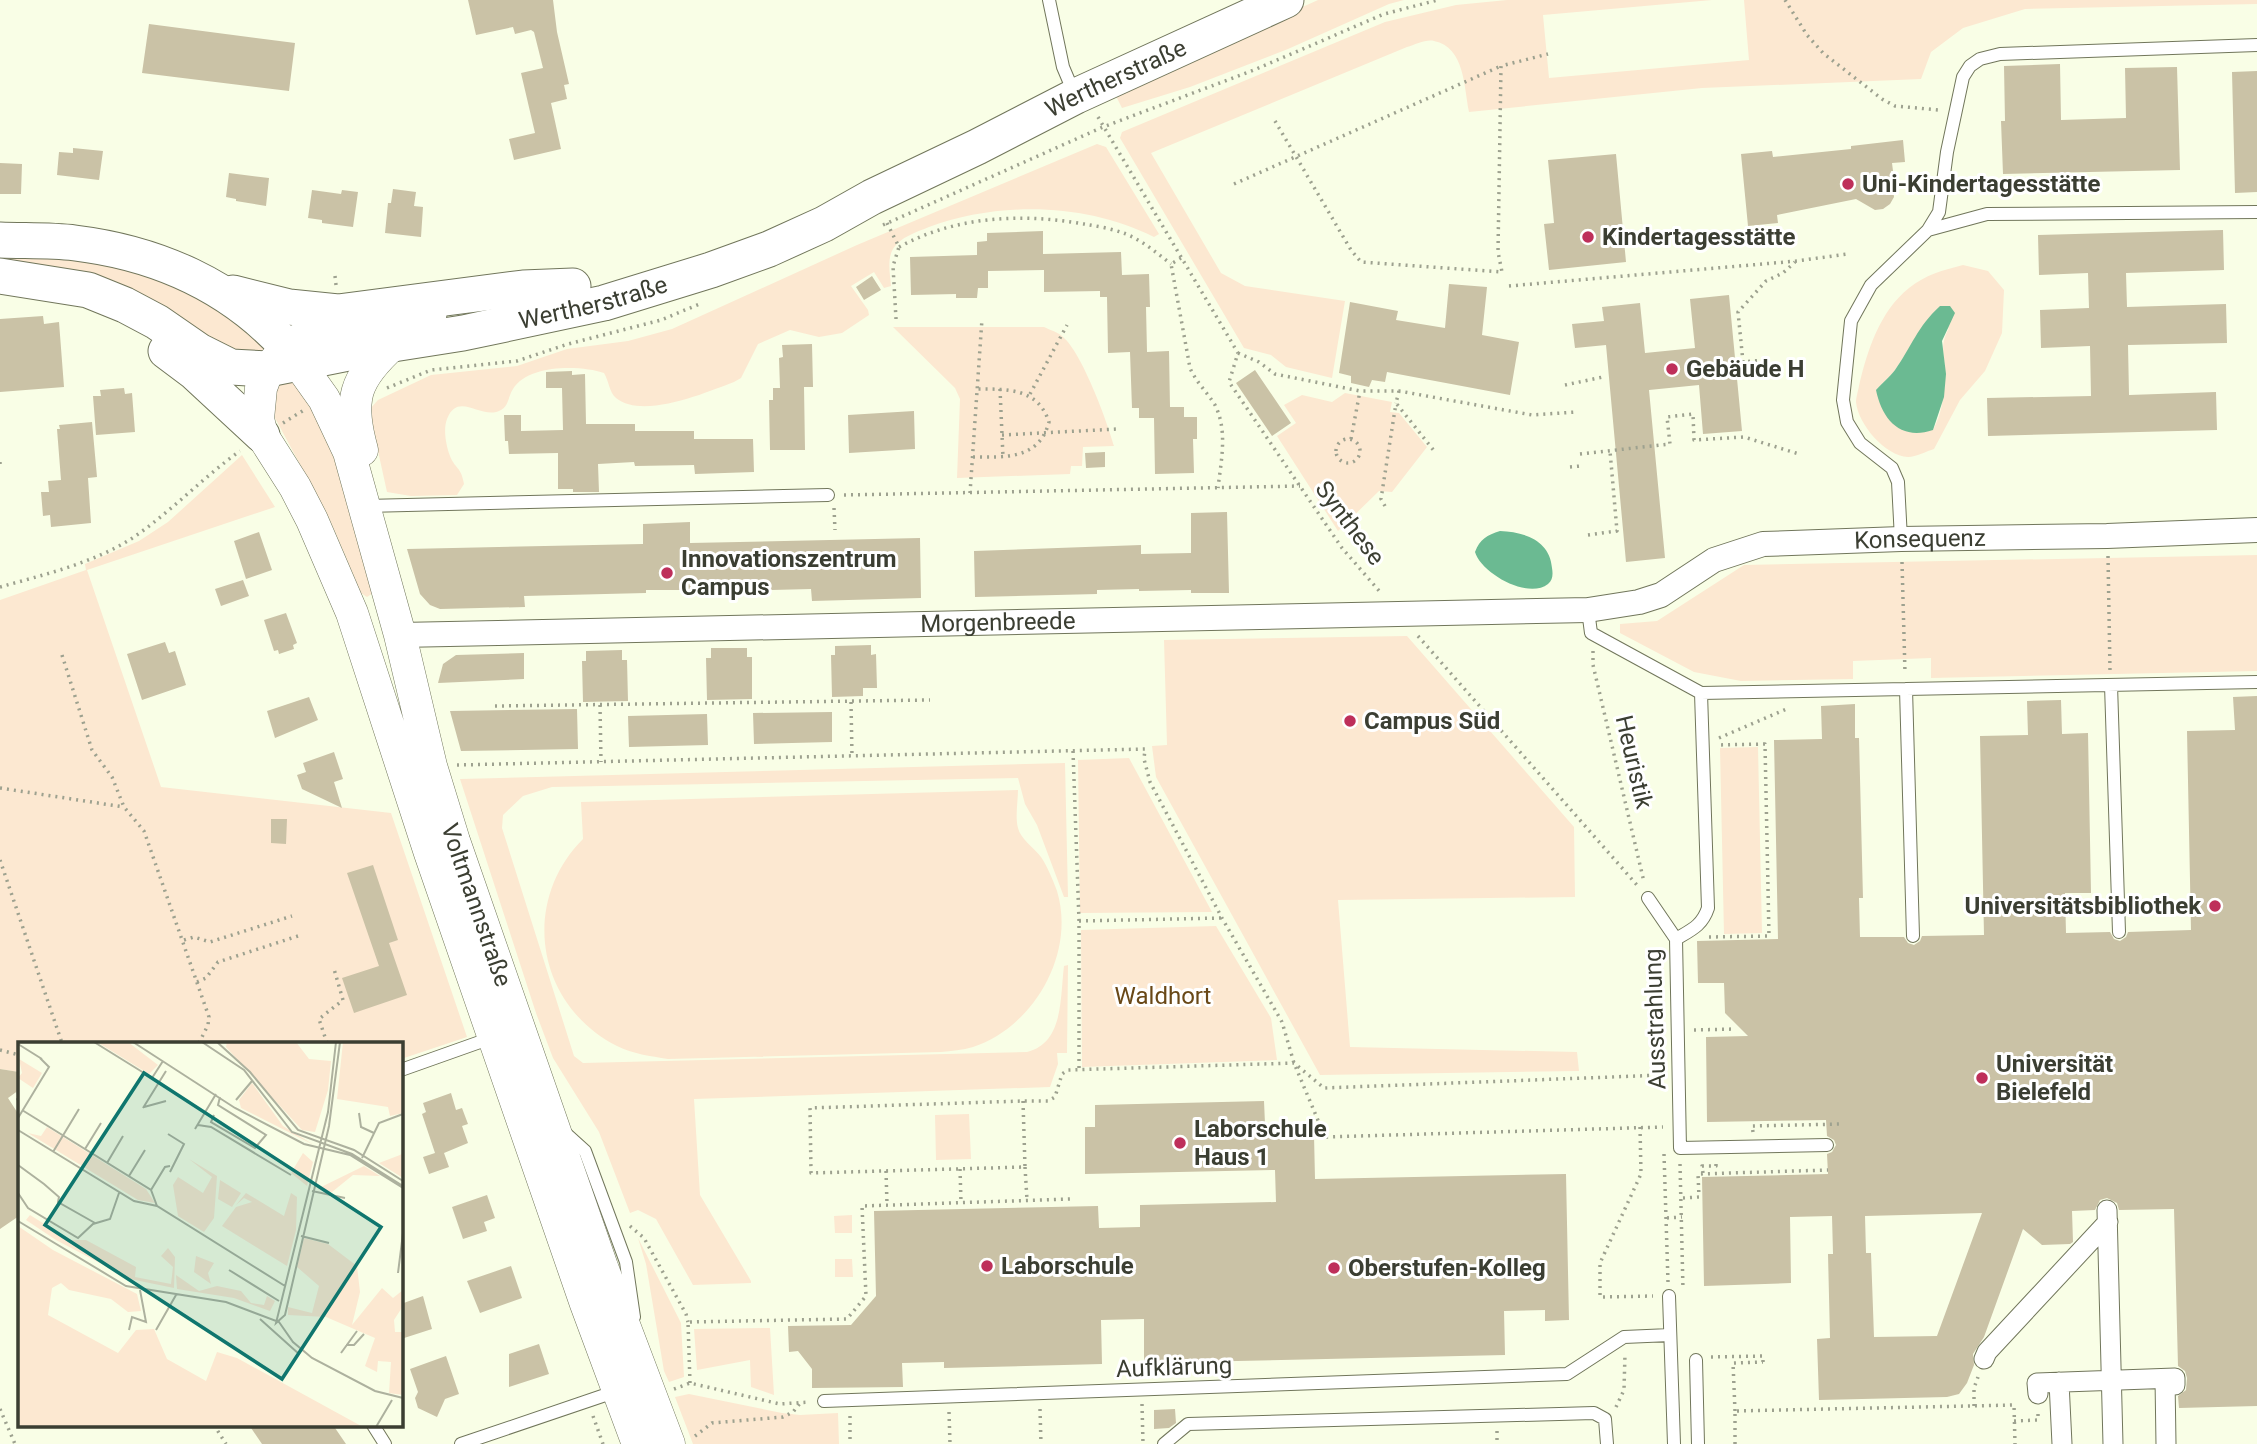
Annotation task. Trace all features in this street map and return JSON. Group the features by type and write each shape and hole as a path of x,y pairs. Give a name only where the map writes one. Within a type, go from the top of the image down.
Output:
{"main road":[{"name":"Wertherstraße","path":"4,277 89,290 157,322 199,351 230,367 393,344 518,322 662,287 769,249 824,224 879,210 977,147 1076,96 1286,0"},
{"name":"Wertherstraße","path":"285,360 307,337 340,327 517,301 879,210"},
{"name":"Wertherstraße","path":"0,240 74,243 131,253 173,267 219,290 252,314 285,360"},
{"name":"Wertherstraße","path":"4,277 106,315 132,328 271,430"},
{"name":"Wertherstraße","path":"219,290 289,307 338,312 523,288 573,286"}],"street":[{"path":"365,506 370,488 355,426 354,408 364,375 373,362 393,344"},
{"path":"271,430 258,419 258,404 285,360"},
{"name":"Voltmannstraße","path":"285,360 324,398 342,436 365,506 400,635 431,766 471,892 550,1119 669,1444"},
{"name":"Voltmannstraße","path":"271,430 341,583 430,853 617,1391 638,1444"},
{"name":"Konsequenz","path":"1592,618 1661,595 1714,560 1763,544 2257,530"},
{"name":"Morgenbreede","path":"400,635 1399,614 1592,618"},
{"path":"360,637 400,635"},
{"path":"1984,1359 1987,1352 2107,1216 2113,1444"},
{"path":"2059,1382 2062,1444"},
{"path":"2038,1394 2037,1383 2170,1382 2166,1444"},
{"path":"2176,1420 2177,1444"}],"lane":[{"path":"1049,0 1063,67 1076,96"},
{"path":"1901,539 1898,482 1892,468 1860,443 1847,422 1843,400 1851,321 1871,285 1928,230 1939,212 1955,110 1963,77 1970,66 1980,59 2000,54 2257,45"},
{"path":"1928,230 1987,214 2257,212"},
{"path":"365,506 828,495"},
{"path":"1592,618 1701,693 2257,682"},
{"path":"2111,685 2119,932"},
{"path":"1906,689 1913,936"},
{"path":"1676,939 1699,926 1708,908 1701,693"},
{"name":"Ausstrahlung","path":"1648,898 1676,939 1679,1148 1827,1145"},
{"path":"402,1070 494,1037"},
{"path":"1668,1291 1674,1444"},
{"path":"1624,1337 1670,1335"},
{"name":"Aufklärung","path":"824,1401 1567,1374 1624,1337"},
{"path":"1696,1360 1698,1444"},
{"path":"461,1444 617,1391"},
{"path":"1164,1444 1188,1424 1594,1413 1605,1419 1607,1444"},
{"path":"374,1426 385,1444"}],"path":[{"path":"1438,0 1384,14 1254,70 1103,127 1238,353 1259,362 1275,374 1360,391 1399,391 1532,415 1576,412"},
{"path":"1785,0 1807,36 1823,53 1882,99 1895,106 1955,110"},
{"path":"1234,184 1502,66 1548,54"},
{"path":"1275,121 1351,250 1362,262 1502,272 1499,252 1502,66"},
{"path":"879,210 899,247 893,266 896,319"},
{"path":"899,247 935,231 1011,217 1058,219 1124,233 1144,243 1171,264 1190,368 1220,419 1223,435 1218,488"},
{"path":"1510,286 1797,261 1847,254"},
{"path":"1171,264 1181,257"},
{"path":"1764,360 1743,362 1738,312 1766,281 1783,273 1797,261"},
{"path":"970,493 982,319"},
{"path":"1029,395 1067,325"},
{"name":"Synthese","path":"1238,353 1229,382 1342,548 1648,898"},
{"path":"1565,386 1602,377"},
{"path":"972,457 1003,457 1029,450 1041,441 1049,422 1046,413 1029,395 977,388"},
{"path":"1000,389 1003,457"},
{"path":"1351,439 1360,391"},
{"path":"1385,506 1381,499 1399,391"},
{"path":"0,587 87,559 128,540 165,513 223,462 314,404"},
{"path":"1396,404 1435,452"},
{"path":"1580,454 1670,444 1667,416 1693,414 1695,440 1744,437 1799,454"},
{"path":"1002,435 1117,429"},
{"path":"1351,439 1359,444 1361,453 1353,463 1344,463 1338,458 1337,446 1342,440 1351,439"},
{"path":"1588,535 1617,531 1610,451"},
{"path":"1570,467 1581,466"},
{"path":"828,495 1300,486"},
{"path":"834,513 835,530"},
{"path":"2107,536 2111,685"},
{"path":"1901,539 1906,689"},
{"name":"Heuristik","path":"1592,618 1594,665 1648,898"},
{"path":"62,655 92,750 112,777 124,807 144,831 183,940 209,1017 200,1042"},
{"path":"794,696 794,703"},
{"path":"495,706 930,700"},
{"path":"851,702 852,756"},
{"path":"600,705 601,762"},
{"path":"1723,937 1769,936 1765,744 1717,745 1714,740 1791,707"},
{"path":"431,766 1145,750 1144,760 1150,782 1222,918 1282,1022 1294,1063 1325,1137 1679,1127"},
{"path":"1073,751 1079,921 1079,1069"},
{"path":"0,788 124,807"},
{"path":"0,860 62,1042"},
{"path":"183,940 194,937 209,942 292,916"},
{"path":"1079,921 1222,918"},
{"path":"197,982 206,978 218,962 298,936"},
{"path":"327,1042 319,1019 344,1000 334,969"},
{"path":"1678,1030 1736,1029"},
{"path":"0,1050 18,1055"},
{"path":"1025,1167 811,1173 810,1108 1048,1101 1055,1097 1062,1074 1068,1070 1079,1069 1294,1063 1324,1088 1678,1075"},
{"path":"1023,1101 1027,1200"},
{"path":"1758,1125 1842,1124"},
{"path":"1634,1297 1600,1297 1600,1264 1642,1174 1640,1128"},
{"path":"1664,1153 1668,1291"},
{"path":"1703,1173 1702,1166 1713,1166"},
{"path":"960,1169 961,1202"},
{"path":"1682,1198 1699,1197 1699,1174 1703,1173 1828,1170"},
{"path":"886,1171 887,1204"},
{"path":"1681,1178 1683,1264"},
{"path":"688,1322 847,1319 866,1296 862,1206 1069,1199"},
{"path":"1666,1218 1682,1217"},
{"path":"630,1226 644,1238 686,1314 690,1383"},
{"path":"1605,1419 1619,1404 1624,1390 1624,1337"},
{"path":"1671,1358 1763,1356 1763,1362 1733,1363 1735,1444"},
{"path":"671,1389 690,1383 779,1404 824,1401"},
{"path":"1974,1405 1975,1386"},
{"path":"1141,1390 1143,1444"},
{"path":"1040,1393 1041,1444"},
{"path":"948,1396 950,1444"},
{"path":"850,1400 850,1444"},
{"path":"690,1444 696,1434 712,1423 783,1417 793,1412 801,1402"},
{"path":"1735,1411 2014,1405 2015,1444"},
{"path":"0,1411 15,1444"},
{"path":"593,1416 603,1444"},
{"path":"2014,1421 2038,1420 2038,1417"},
{"path":"215,1426 226,1444"}],"green space":[{"path":"1318,0 1404,0 1190,87 1122,108 1114,92"},
{"path":"1507,0 1712,0 1543,15 1549,78 1749,60 1744,0 2257,0 2257,4 2025,9 1963,28 1931,52 1921,79 1702,88 1469,112 1461,70 1452,51 1434,41 1424,41 1151,153 1221,273 1245,286 1345,301 1332,378 1286,367 1271,355 1244,348 1120,138 1122,132 1385,22 1456,5"},
{"path":"1097,144 1106,147 1159,234 1154,237 1100,217 1043,210 985,213 929,227 904,238 893,249 889,262 891,286 884,288 874,272 851,286 869,315 842,333 819,337 790,330 758,344 741,378 734,382 692,397 658,405 628,404 616,398 604,373 594,370 556,369 530,375 513,389 507,404 499,411 484,412 463,406 452,411 447,419 446,443 464,484 457,495 411,496 387,492 369,410 378,400 431,375 517,366 567,349 628,341 672,329 857,245"},
{"path":"0,249 68,252 193,289 264,345 262,354 256,360 0,263"},
{"path":"1963,265 1988,271 2004,290 2002,333 1985,371 1960,400 1934,449 1911,457 1899,455 1874,437 1858,411 1856,399 1866,359 1876,333 1899,297 1921,280","holes":["1949,328 1943,347 1943,397 1933,430 1876,390 1903,358"]},
{"path":"893,327 1044,327 1056,332 1070,345 1086,372 1114,446 1083,447 1082,466 1071,466 1070,474 957,478 960,399 955,388"},
{"path":"295,379 328,431 376,591 367,597 361,593 329,518 275,418 275,393 280,384"},
{"path":"1345,393 1392,402 1390,412 1399,413 1427,447 1392,492 1379,491 1338,531 1277,436 1296,423 1284,405 1302,395 1332,402"},
{"path":"242,455 275,507 87,570 161,787 391,813 467,1037 402,1059 402,1042 18,1042 18,1072 0,1069 0,600 86,570 85,564 139,541 168,522"},
{"path":"2257,555 2257,671 1931,678 1931,658 1853,661 1853,679 1741,681 1694,672 1620,633 1620,624 1657,621 1744,565"},
{"path":"1407,636 1574,827 1575,897 1338,900 1350,1047 1577,1052 1579,1071 1320,1075 1156,777 1152,746 1167,745 1164,640"},
{"path":"1758,747 1762,933 1724,934 1720,748"},
{"path":"1129,758 1212,912 1080,913 1078,760"},
{"path":"1065,763 1068,897 1064,897 1037,825 1025,804 1018,778 552,787 523,796 503,815 502,828 574,1056 583,1063 1027,1052 1039,1047 1054,1029 1064,966 1068,965 1067,1053 1057,1053 1058,1064 1050,1087 694,1099 700,1195 751,1283 693,1285 656,1219 638,1210 630,1213 599,1132 553,1058 460,779"},
{"path":"1018,790 1019,832 1041,857 1057,891 1061,915 1060,939 1055,962 1045,985 1031,1005 1015,1023 995,1037 973,1047 941,1052 668,1059 623,1049 590,1028 569,1005 554,979 546,951 545,921 550,892 563,864 583,839 581,802"},
{"name":"Waldhort","path":"1216,926 1271,1018 1277,1060 1082,1067 1081,930"},
{"path":"969,1114 971,1159 936,1160 935,1115"},
{"path":"852,1215 852,1233 835,1233 834,1216"},
{"path":"638,1238 681,1323 684,1377 669,1382 664,1371 646,1264"},
{"path":"835,1259 852,1259 853,1277 835,1277"},
{"path":"770,1328 774,1395 751,1387 750,1360 697,1370 694,1329"},
{"path":"689,1394 782,1413 838,1413 839,1444 693,1444 675,1397"}],"shaded area":[{"path":"1940,306 1950,306 1955,313 1942,341 1946,374 1944,397 1933,430 1911,433 1902,430 1888,419 1876,390 1895,370 1920,329"},
{"path":"1500,531 1518,533 1541,544 1550,558 1552,568 1551,581 1548,584 1529,589 1506,582 1486,568 1475,552 1484,538"}],"building":[{"path":"468,0 553,0 569,84 564,85 567,99 551,103 561,149 514,160 509,139 535,133 521,73 543,68 534,32 531,30 515,34 513,27 476,35"},
{"path":"149,24 295,43 289,91 142,73"},
{"path":"2060,64 2061,120 2126,118 2125,68 2177,67 2180,170 2003,174 2001,121 2005,121 2004,66"},
{"path":"2257,71 2257,192 2235,193 2232,72"},
{"path":"1903,140 1905,162 1892,163 1894,197 1883,209 1875,210 1856,199 1777,215 1778,223 1748,226 1741,154 1772,151 1773,157 1851,149 1851,146"},
{"path":"73,148 103,151 99,180 57,175 59,152 73,153"},
{"path":"1616,154 1626,262 1549,270 1544,224 1554,223 1548,160"},
{"path":"0,163 22,164 21,194 0,194"},
{"path":"229,173 269,178 266,206 226,197"},
{"path":"393,189 416,192 414,206 423,207 421,237 385,233 388,203 391,203"},
{"path":"312,190 341,194 342,190 358,192 353,227 322,223 322,220 308,218"},
{"path":"2223,230 2224,270 2126,273 2127,307 2226,304 2227,343 2128,345 2129,395 2216,392 2217,430 1988,436 1987,398 2091,396 2090,346 2041,348 2040,310 2089,308 2088,273 2039,275 2038,235"},
{"path":"1043,231 1043,254 1121,252 1122,275 1149,274 1150,307 1146,307 1147,352 1169,351 1170,407 1184,407 1184,417 1197,417 1197,439 1193,439 1194,473 1155,474 1154,418 1139,418 1139,408 1132,408 1130,352 1108,353 1107,297 1100,297 1100,291 1044,292 1044,270 988,271 988,288 978,288 977,298 956,298 956,294 911,295 910,257 977,255 977,242 987,241 987,233"},
{"path":"872,276 881,290 864,300 856,287"},
{"path":"1449,284 1487,287 1482,335 1519,342 1510,395 1387,372 1385,382 1372,380 1369,387 1351,383 1351,376 1339,373 1350,302 1398,311 1396,320 1445,328"},
{"name":"Gebäude H","path":"1729,295 1742,431 1703,434 1699,385 1649,390 1665,558 1626,562 1606,345 1575,348 1572,324 1604,321 1602,307 1640,303 1645,353 1695,348 1690,299"},
{"path":"43,316 44,324 59,322 64,387 0,392 0,319"},
{"path":"812,344 813,387 804,387 805,450 770,450 769,400 773,400 773,388 780,388 779,358 783,357 782,345"},
{"path":"1255,370 1291,423 1272,436 1236,383"},
{"path":"572,371 572,375 585,374 586,424 635,424 635,431 694,431 694,439 753,439 754,472 695,474 694,465 635,466 634,462 598,464 599,492 558,489 558,453 509,454 508,441 505,441 504,415 521,415 521,431 563,430 562,388 546,388 546,372"},
{"path":"124,388 125,394 132,393 135,432 96,435 93,396 101,396 100,390"},
{"path":"914,411 915,449 849,453 848,415"},
{"path":"92,422 97,477 88,478 91,523 51,527 50,515 43,516 41,492 49,492 48,481 61,480 57,429 60,429 59,425"},
{"path":"1105,452 1105,467 1086,468 1085,453"},
{"path":"1227,512 1229,593 1139,589 1097,590 1097,594 975,597 974,551 1141,545 1141,554 1191,553 1191,513"},
{"name":"Innovationszentrum Campus","path":"690,522 690,543 920,538 921,598 812,601 811,589 689,592 646,590 646,593 524,596 525,607 440,609 430,605 420,594 407,549 643,544 643,524"},
{"path":"259,532 272,570 246,579 234,541"},
{"path":"243,580 249,596 221,606 215,589"},
{"path":"286,613 297,643 293,645 294,649 279,654 278,650 274,651 264,620"},
{"path":"165,642 169,653 175,651 186,685 142,700 127,654"},
{"path":"871,645 871,655 876,654 877,688 863,688 863,696 832,697 831,655 835,655 835,646"},
{"path":"711,648 747,648 747,657 752,657 752,699 707,700 706,658 711,658"},
{"path":"622,650 622,660 627,660 628,701 583,702 582,661 586,661 586,651"},
{"path":"524,653 524,679 438,683 443,664 456,655"},
{"name":"Universität Bielefeld","path":"2257,696 2257,1406 2179,1408 2178,1396 2186,1390 2187,1378 2185,1371 2178,1366 2174,1209 2119,1210 2117,1203 2107,1198 2100,1200 2095,1210 2072,1211 2073,1242 2070,1244 2042,1245 2023,1229 1984,1337 1973,1354 1974,1365 1959,1394 1947,1397 1819,1400 1817,1339 1830,1338 1828,1254 1833,1254 1832,1216 1790,1217 1791,1283 1704,1286 1702,1177 1828,1174 1827,1154 1832,1152 1836,1145 1834,1140 1827,1136 1826,1120 1707,1122 1706,1037 1748,1036 1725,1013 1724,983 1698,983 1697,941 1778,939 1774,740 1822,739 1821,706 1855,704 1855,738 1859,738 1863,898 1859,898 1860,937 1904,937 1908,943 1914,945 1922,936 1984,935 1980,736 2028,735 2027,701 2061,700 2062,734 2088,733 2091,893 2065,893 2066,933 2110,932 2114,939 2120,941 2128,932 2191,930 2187,731 2235,730 2233,697","holes":["1982,1213 1937,1336 1874,1337 1871,1253 1866,1253 1865,1216"]},
{"path":"309,697 318,720 275,738 267,711"},
{"path":"577,709 578,749 461,751 450,711"},
{"path":"832,712 832,742 754,744 753,713"},
{"path":"707,714 708,745 629,747 628,716"},
{"path":"334,752 343,779 334,782 342,808 302,789 297,775 306,772 303,763"},
{"path":"271,819 287,819 286,844 271,843"},
{"path":"373,865 398,940 389,943 407,995 354,1013 342,978 379,966 347,873"},
{"path":"0,1069 18,1072 18,1091 8,1098 18,1113 18,1217 0,1229"},
{"path":"451,1093 456,1110 462,1108 468,1124 462,1126 468,1143 444,1153 449,1167 429,1174 423,1157 435,1153 422,1114 426,1112 423,1103"},
{"path":"1264,1101 1265,1124 1275,1123 1276,1135 1314,1135 1315,1179 1566,1174 1569,1320 1545,1321 1545,1310 1504,1311 1505,1355 1144,1363 1144,1319 1101,1320 1102,1364 944,1368 944,1362 902,1363 903,1387 812,1388 812,1369 798,1351 789,1352 788,1326 851,1325 876,1296 874,1211 1098,1206 1099,1228 1140,1227 1140,1205 1276,1202 1275,1170 1085,1174 1085,1127 1095,1127 1095,1105"},
{"path":"487,1195 495,1218 484,1222 487,1231 463,1239 452,1207"},
{"path":"511,1266 522,1298 480,1313 467,1281"},
{"path":"423,1296 432,1329 402,1339 402,1304"},
{"path":"539,1344 549,1374 509,1387 509,1354"},
{"path":"446,1356 459,1394 445,1399 437,1417 418,1408 415,1398 418,1392 410,1369"},
{"path":"1175,1409 1176,1423 1169,1428 1154,1429 1154,1410"},
{"path":"250,1426 334,1426 346,1444 262,1444"}],"place":[{"name":"Uni-Kindertagesstätte","path":"1848,184"},
{"name":"Kindertagesstätte","path":"1588,237"},
{"name":"Gebäude H","path":"1672,369"},
{"name":"Innovationszentrum Campus","path":"667,573"},
{"name":"Campus Süd","path":"1350,721"},
{"name":"Universitätsbibliothek","path":"2215,906"},
{"name":"Universität Bielefeld","path":"1982,1078"},
{"name":"Laborschule Haus 1","path":"1180,1143"},
{"name":"Laborschule","path":"987,1266"},
{"name":"Oberstufen-Kolleg","path":"1334,1268"}]}
